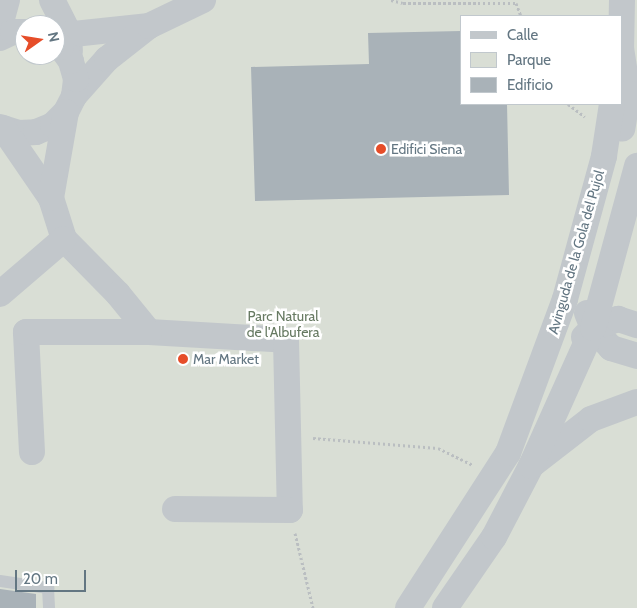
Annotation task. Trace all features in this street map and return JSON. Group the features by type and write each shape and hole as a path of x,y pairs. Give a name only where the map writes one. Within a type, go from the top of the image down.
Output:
{"street":[{"path":"0,26 7,0"},
{"path":"52,0 56,15"},
{"path":"1,128 18,133 36,132 53,125 108,59 149,26 203,0"},
{"name":"Avinguda de la Gola del Pujol","path":"622,0 622,15"},
{"path":"65,43 149,26"},
{"path":"0,38 15,32"},
{"path":"50,198 76,79 65,49"},
{"name":"Avinguda de la Gola del Pujol","path":"622,54 628,92 616,162 584,305 593,328 611,348 637,356"},
{"name":"Avinguda de la Gola del Pujol","path":"508,453 565,299 604,156 612,105"},
{"path":"1,128 50,198 64,239 118,294 149,332"},
{"path":"445,608 494,537 530,466 593,328 635,185"},
{"path":"0,294 64,239"},
{"name":"Avinguda de la Gola del Pujol","path":"408,608 495,476 573,347 593,328 618,319 637,325"},
{"path":"32,452 26,332 149,332 286,340 290,510 175,509"},
{"path":"530,466 591,419 637,402"}],"lane":[{"path":"0,581 48,588 49,608"}],"path":[{"path":"391,0 403,3 516,3 521,15"},
{"path":"288,435 438,448 495,476"},
{"path":"290,510 314,608"}],"green space":[{"name":"Parc Natural de l'Albufera","path":"0,0 637,0 637,608 0,608"}],"building":[{"name":"Edifici Siena","path":"460,31 460,105 507,105 509,195 255,201 251,67 369,64 368,33"},
{"path":"0,589 36,594 36,608 0,608"}],"place":[{"name":"Edifici Siena","path":"381,149"},
{"name":"Mar Market","path":"183,359"}]}
